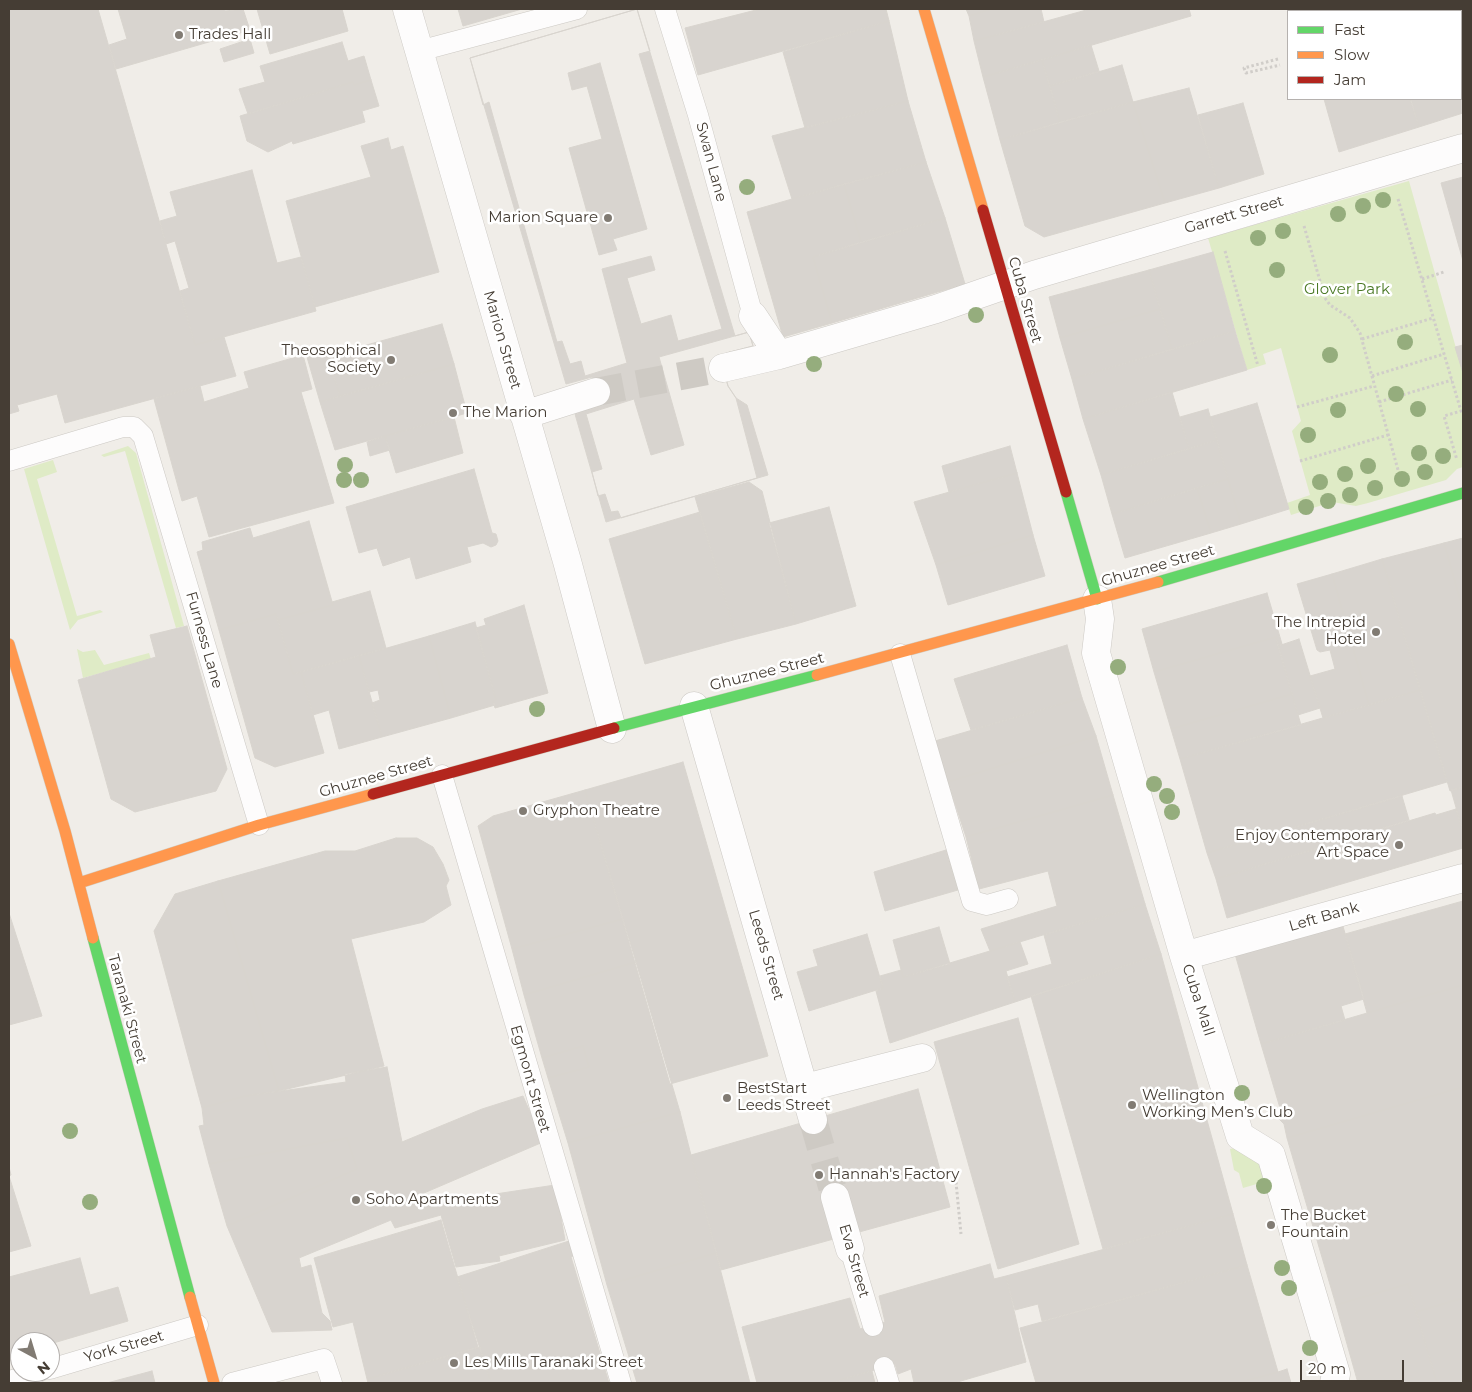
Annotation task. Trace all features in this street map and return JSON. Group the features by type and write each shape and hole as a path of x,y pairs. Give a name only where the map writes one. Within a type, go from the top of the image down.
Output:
{"main road":[{"name":"Cuba Street","path":"924,9 1097,599"},
{"name":"Ghuznee Street","path":"79,883 259,826 442,774 694,706 900,654 1463,493"},
{"name":"Taranaki Street","path":"9,644 79,883 125,1063 214,1383"}],"street":[{"name":"Marion Street","path":"407,9 567,561 612,729"},
{"name":"Garrett Street","path":"1005,285 1216,220 1463,148"},
{"path":"723,368 779,355 936,308 1005,285"},
{"path":"753,316 779,355"},
{"path":"524,415 596,392"},
{"name":"Cuba Mall","path":"1097,599 1100,619 1096,653 1184,956 1240,1136 1271,1155 1336,1374 1334,1383"},
{"name":"Leeds Street","path":"694,706 805,1088"},
{"name":"Left Bank","path":"1184,956 1463,878"},
{"path":"813,1120 805,1088 922,1058"},
{"name":"Eva Street","path":"835,1197 850,1250"}],"lane":[{"path":"419,52 577,9"},
{"name":"Swan Lane","path":"665,9 698,114 753,316"},
{"name":"Furness Lane","path":"9,461 130,426 139,430 149,455 259,826"},
{"path":"900,654 972,901 987,905 1008,899"},
{"name":"Egmont Street","path":"442,774 621,1383"},
{"name":"Eva Street","path":"850,1250 873,1326"},
{"name":"York Street","path":"60,1366 198,1325"},
{"path":"232,1383 324,1359 332,1383"}],"path":[{"path":"1278,59 1244,68 1246,73 1280,65"},
{"path":"1390,170 1461,411 1444,416 1457,460"},
{"path":"1296,197 1325,298 1330,305 1350,318 1356,325 1362,339 1400,477"},
{"path":"1216,220 1258,366"},
{"path":"1422,279 1444,272"},
{"path":"1362,339 1433,318"},
{"path":"1372,376 1444,354"},
{"path":"1379,402 1452,380"},
{"path":"1297,407 1374,386"},
{"path":"1300,461 1388,435"},
{"path":"956,1182 961,1234"}],"green space":[{"name":"Glover Park","path":"1409,181 1463,373 1463,467 1457,469 1446,480 1368,503 1356,506 1332,502 1291,515 1287,503 1310,495 1292,431 1301,421 1281,348 1263,354 1266,364 1247,370 1208,238"},
{"path":"128,446 136,453 184,626 176,628 125,451 104,457 101,455"},
{"path":"53,460 57,472 37,479 77,616 100,610 103,612 78,620 70,630 24,469"},
{"path":"77,649 83,652 95,650 104,665 149,653 151,659 83,678"},
{"path":"1249,1145 1258,1150 1267,1181 1243,1188 1239,1173 1234,1170 1230,1149"}],"building":[{"path":"9,9 98,9 195,345 224,337 236,376 65,423 57,394 17,405 19,411 9,414"},
{"name":"Trades Hall","path":"118,9 224,9 225,11 243,9 250,30 116,69 109,45 127,39"},
{"path":"257,9 342,9 348,31 270,54"},
{"path":"458,9 522,9 463,26"},
{"path":"637,9 650,51 639,54 722,329 678,341 671,315 641,324 627,278 655,270 651,256 602,269 627,363 585,376 581,361 570,364 562,341 557,342 489,102 483,105 470,58","holes":["600,63 647,229 613,239 617,250 599,255 569,148 602,139 587,86 572,90 568,73"]},
{"name":"Marion Square","path":"637,9 735,336 749,332 753,346 726,353 723,368 728,386 736,398 747,405 768,475 606,522 575,414 599,405 592,377 566,384 470,58"},
{"path":"760,9 886,9 889,21 698,75 685,28"},
{"path":"966,9 991,9 969,16"},
{"path":"991,9 1041,9 1044,22 974,41 969,16"},
{"path":"1090,9 1189,9 1191,16 983,77 974,41"},
{"path":"889,21 908,101 805,128 783,52"},
{"path":"1462,36 1463,113 1419,127 1411,100 1462,100"},
{"path":"250,39 254,53 224,62 220,49"},
{"path":"342,42 348,61 364,56 371,80 354,85 353,82 248,114 239,89 265,82 260,66"},
{"path":"1091,45 1099,71 1050,86 1042,60"},
{"path":"1042,60 1060,122 1000,140 983,77"},
{"path":"1122,65 1133,102 1060,122 1050,86"},
{"path":"371,80 379,106 362,111 365,122 293,144 292,141 268,152 247,141 240,116 353,82 354,85"},
{"path":"1189,88 1219,188 1165,203 1133,102"},
{"path":"1324,100 1410,100 1419,127 1339,152"},
{"path":"908,101 926,162 792,199 772,136"},
{"path":"1133,102 1165,203 1044,237 1025,226 1000,140"},
{"path":"1243,103 1264,174 1219,188 1198,115"},
{"path":"388,138 391,150 403,146 439,272 315,307 286,201 371,177 361,146"},
{"path":"926,162 945,218 861,242 844,184"},
{"path":"252,170 277,263 301,257 316,311 195,345 180,291 189,288 175,241 166,244 160,221 177,216 170,192"},
{"path":"1463,177 1463,261 1441,183"},
{"path":"844,184 861,242 813,257 832,323 783,337 747,212"},
{"path":"945,218 965,284 832,323 813,257"},
{"path":"1213,252 1235,331 1172,349 1149,270"},
{"path":"1149,270 1160,309 1060,338 1049,297"},
{"path":"1160,309 1172,349 1072,379 1060,338"},
{"name":"Theosophical Society","path":"442,324 454,364 340,396 327,356"},
{"path":"1235,331 1247,370 1083,419 1072,379"},
{"path":"749,332 753,346 726,353 723,368 728,386 736,398 757,478 621,518 618,511 611,512 605,494 598,496 592,472 602,469 586,414 634,399 651,455 684,445 659,357"},
{"path":"1463,345 1463,373 1455,347"},
{"path":"326,351 340,396 320,402 307,357"},
{"path":"303,355 312,389 301,392 334,503 209,537 197,496 182,501 154,399 200,386 204,402 249,388 244,372"},
{"path":"454,364 467,413 335,450 320,402"},
{"path":"1172,392 1189,449 1101,475 1083,419"},
{"path":"1257,403 1289,509 1241,524 1210,417"},
{"path":"1208,409 1217,440 1189,449 1180,417"},
{"path":"454,417 463,453 396,473 385,436"},
{"path":"385,436 390,450 370,456 367,442"},
{"path":"1217,440 1228,479 1112,514 1101,475"},
{"path":"1010,446 1017,473 949,492 942,466"},
{"path":"474,469 492,533 496,534 498,541 496,545 491,547 483,543 467,547 471,562 416,579 410,557 383,566 377,548 359,553 346,507"},
{"path":"1017,473 1033,535 936,565 914,502"},
{"path":"1228,479 1241,524 1211,533 1197,488"},
{"path":"749,482 762,491 796,624 737,639 695,497"},
{"path":"1197,488 1211,533 1125,558 1112,514"},
{"path":"829,507 856,606 796,624 769,523"},
{"path":"700,512 737,639 645,664 609,539"},
{"path":"309,521 333,605 278,620 276,614 219,630 197,552 203,550 202,542 250,528 253,538"},
{"path":"1033,535 1045,576 948,605 936,565"},
{"path":"1463,538 1463,610 1444,543"},
{"path":"1444,543 1463,610 1463,787 1450,791 1382,559"},
{"name":"The Intrepid Hotel","path":"1382,559 1420,690 1369,705 1332,574"},
{"path":"1332,574 1369,705 1323,718 1310,676 1335,669 1330,650 1320,652 1317,650 1297,584"},
{"path":"370,591 386,648 293,674 278,620 333,605 332,602"},
{"path":"1267,593 1282,644 1278,646 1276,637 1154,672 1142,629"},
{"path":"524,605 548,693 495,708 493,701 496,700 476,628 486,625 484,619"},
{"path":"276,614 293,674 301,672 324,753 275,767 255,758 219,630"},
{"path":"475,622 496,700 493,701 495,705 451,718 429,636"},
{"path":"187,626 227,769 216,791 135,812 111,799 78,680 156,657 150,635"},
{"path":"429,636 451,718 382,737 372,703 380,700 378,690 369,692 359,656"},
{"path":"1276,637 1292,694 1171,729 1154,672"},
{"path":"1299,639 1320,708 1298,715 1278,646"},
{"path":"1067,645 1082,698 971,730 954,679"},
{"path":"359,656 382,737 339,749 329,710 313,715 301,672"},
{"path":"1420,690 1447,782 1207,853 1180,759"},
{"path":"1292,694 1301,725 1180,759 1171,729"},
{"path":"1082,698 1096,736 948,782 935,741"},
{"path":"1096,736 1113,795 966,837 948,782"},
{"path":"683,762 768,1056 670,1084 585,790"},
{"path":"1463,787 1463,832 1451,790"},
{"path":"585,790 623,919 512,949 478,826 493,816"},
{"path":"1113,795 1145,904 990,951 981,929 1057,906 1048,871 979,889 966,837"},
{"path":"1402,796 1409,820 1216,879 1207,853"},
{"path":"1456,809 1463,832 1463,848 1227,918 1216,879 1435,813 1436,815"},
{"path":"396,838 417,838 433,847 443,864 449,880 446,886 451,905 424,922 351,939 384,1066 279,1091 218,881 325,851 355,851"},
{"path":"946,850 958,890 885,911 874,872"},
{"path":"218,881 279,1091 245,1096 202,1108 154,931 175,894"},
{"path":"1463,901 1463,985 1367,1013 1345,934"},
{"path":"1145,904 1161,954 1015,1002 1007,977 1052,964 1044,935"},
{"path":"9,913 42,1016 9,1025"},
{"path":"623,919 636,962 524,995 512,949"},
{"path":"1342,923 1364,999 1341,1006 1345,1020 1261,1044 1235,954"},
{"path":"939,927 950,964 903,977 893,940"},
{"path":"867,934 883,988 809,1011 797,972 818,966 813,950"},
{"path":"1020,942 1028,964 1006,971 1015,1002 890,1043 876,991 883,988 880,976 901,970 903,977"},
{"name":"Wellington Working Men’s Club","path":"1161,954 1233,1214 1103,1249 1031,996"},
{"path":"636,962 680,1112 568,1143 548,1078 589,1067 583,1046 542,1058 524,995"},
{"path":"1463,985 1463,1087 1287,1138 1284,1124 1276,1116 1280,1108 1261,1044"},
{"path":"1018,1018 1079,1244 998,1269 934,1042"},
{"path":"583,1046 589,1067 548,1078 542,1058"},
{"name":"Soho Apartments","path":"387,1067 402,1142 482,1109 523,1096 543,1142 424,1193 425,1202 449,1198 449,1201 555,1185 565,1240 499,1256 500,1261 456,1267 441,1215 395,1228 391,1220 299,1258 301,1268 311,1265 322,1313 330,1321 332,1330 272,1332 227,1226 357,1169 347,1138 209,1164 199,1126 204,1125 202,1108 245,1096 346,1082 345,1074"},
{"path":"1463,1087 1463,1298 1416,1312 1408,1284 1336,1305 1287,1138"},
{"name":"Hannah's Factory","path":"918,1089 950,1207 721,1270 691,1155"},
{"path":"680,1112 716,1253 607,1285 568,1143"},
{"path":"347,1138 357,1169 227,1226 209,1164"},
{"path":"9,1176 31,1246 9,1252"},
{"path":"1233,1214 1247,1265 1042,1321 1038,1304 1015,1310 1006,1276"},
{"path":"441,1220 478,1347 367,1379 353,1322 333,1327 314,1258"},
{"path":"569,1241 573,1256 571,1257 609,1383 491,1383 457,1277"},
{"path":"716,1253 750,1383 637,1383 607,1285"},
{"path":"80,1258 90,1295 118,1287 128,1321 60,1341 60,1332 10,1332 9,1356 9,1277"},
{"path":"990,1264 994,1279 1006,1276 1026,1362 954,1383 914,1383 911,1369 898,1374 895,1364 830,1383 757,1383 742,1327 850,1298 860,1329 885,1322 879,1296"},
{"path":"1247,1265 1278,1372 1238,1383 1036,1383 1020,1328"},
{"path":"1408,1284 1437,1383 1358,1383 1336,1305"},
{"path":"1463,1298 1463,1383 1437,1383 1416,1312"},
{"name":"Les Mills Taranaki Street","path":"480,1347 491,1383 368,1383 367,1379"},
{"path":"1287,1369 1291,1383 1238,1383 1278,1372"},
{"path":"152,1371 155,1383 107,1383"},
{"path":"872,1371 875,1383 830,1383"}],"tunnel":[{"path":"596,392 723,368"},
{"path":"813,1120 835,1197"}],"traffic: fast":[{"path":"1066,492 1097,599"},
{"path":"1158,582 1463,493"},
{"path":"614,728 817,675"},
{"path":"93,938 190,1297"}],"traffic: slow":[{"path":"924,9 983,210"},
{"path":"817,675 1158,582"},
{"path":"9,644 65,831 93,938"},
{"path":"79,883 259,825 373,794"},
{"path":"190,1297 214,1383"}],"traffic: jam":[{"path":"983,210 1066,492"},
{"path":"373,794 614,728"}],"place":[{"name":"Trades Hall","path":"179,35"},
{"name":"Marion Square","path":"608,218"},
{"name":"Theosophical Society","path":"391,360"},
{"name":"The Marion","path":"453,413"},
{"name":"The Intrepid Hotel","path":"1376,632"},
{"name":"Gryphon Theatre","path":"523,811"},
{"name":"Enjoy Contemporary Art Space","path":"1399,845"},
{"name":"BestStart Leeds Street","path":"727,1098"},
{"name":"Wellington Working Men’s Club","path":"1132,1105"},
{"name":"Hannah's Factory","path":"819,1175"},
{"name":"Soho Apartments","path":"356,1200"},
{"name":"The Bucket Fountain","path":"1271,1225"},
{"name":"Les Mills Taranaki Street","path":"454,1363"}]}
